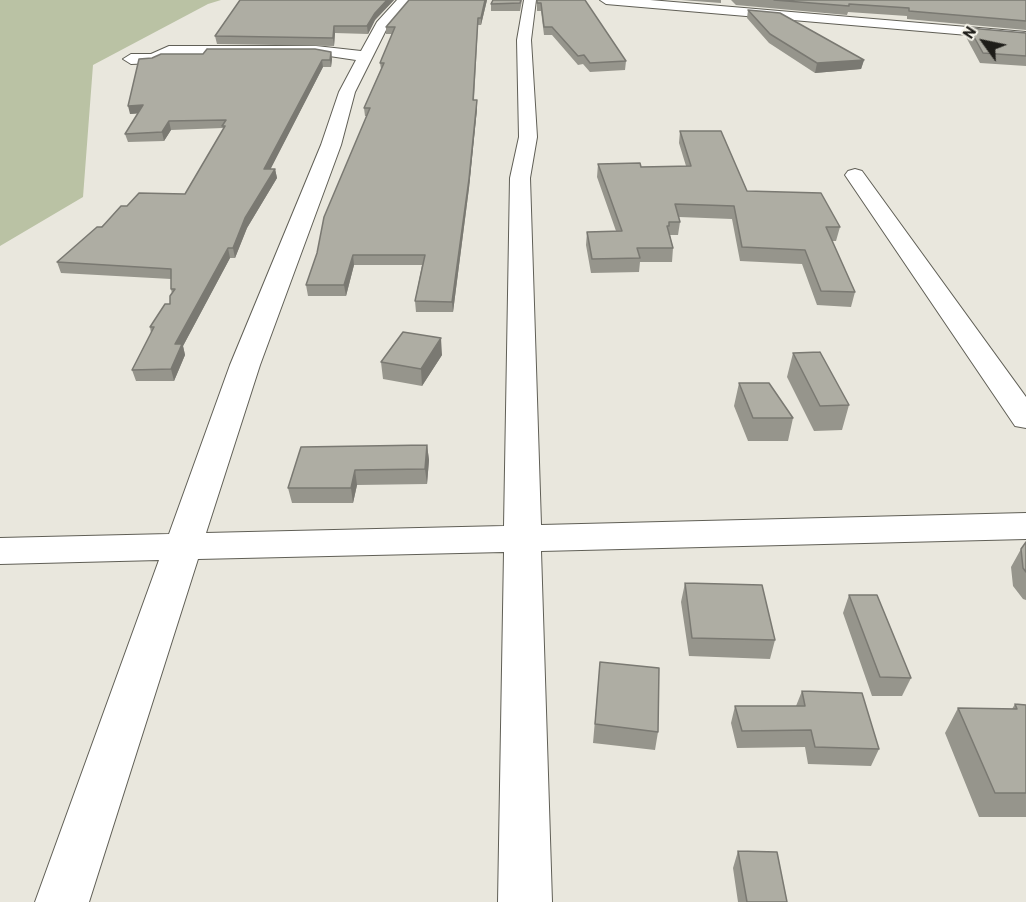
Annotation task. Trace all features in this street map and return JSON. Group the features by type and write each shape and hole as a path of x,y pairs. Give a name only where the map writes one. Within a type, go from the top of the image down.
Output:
{"street":[{"path":"62,902 245,365 328,154 347,92 382,25 401,3 407,0"},
{"path":"525,902 520,178 528,137 524,40 530,0"},
{"path":"606,0 1026,36"},
{"path":"131,59 154,58 169,50 307,50 364,56"},
{"path":"855,175 1026,419"},
{"path":"0,551 1026,526"}],"green space":[{"path":"0,0 221,0 208,4 93,65 83,197 0,246"}],"building":[{"path":"240,0 387,0 367,26 334,26 333,38 215,36"},
{"path":"409,0 485,0 481,18 478,18 473,100 477,100 452,302 415,301 425,255 353,255 344,285 306,285 317,253 324,217 370,108 364,108 384,63 380,63 395,27 386,27"},
{"path":"493,0 521,0 520,3 491,4"},
{"path":"537,0 585,0 626,61 590,63 584,55 578,56 552,27 544,27 541,3 537,3"},
{"path":"774,0 1026,0 1026,21 909,11 909,8"},
{"path":"748,10 780,13 864,60 817,63 770,34"},
{"path":"969,28 1026,33 1026,56 983,53"},
{"path":"207,49 315,49 331,52 330,60 322,60 264,169 275,169 245,218 233,248 228,248 175,344 182,344 171,369 132,370 154,327 150,327 165,304 170,304 170,296 175,289 171,289 171,269 57,262 97,227 102,227 121,206 127,206 139,193 185,194 225,126 222,126 226,120 169,121 162,132 125,134 143,105 128,106 139,59 152,58 161,54 203,54"},
{"path":"680,131 721,131 747,191 821,193 840,227 826,227 855,292 821,291 805,250 742,247 734,206 675,204 680,222 669,222 667,226 673,248 637,248 640,258 592,259 587,232 622,231 598,164 640,163 641,167 691,166"},
{"path":"403,332 441,338 421,369 381,362"},
{"path":"820,352 849,405 820,406 793,353"},
{"path":"739,383 769,383 793,418 753,418"},
{"path":"427,445 425,469 355,470 351,488 288,488 301,447"},
{"path":"1026,542 1026,572 1023,568 1021,549"},
{"path":"685,583 762,585 775,640 692,638"},
{"path":"849,595 877,595 911,678 880,677"},
{"path":"600,662 659,668 658,732 595,724"},
{"path":"802,691 862,693 879,749 815,747 811,730 742,731 735,706 805,706"},
{"path":"1015,704 1026,705 1026,793 995,793 958,708 1017,709"},
{"path":"738,851 777,852 787,902 747,902"}]}
